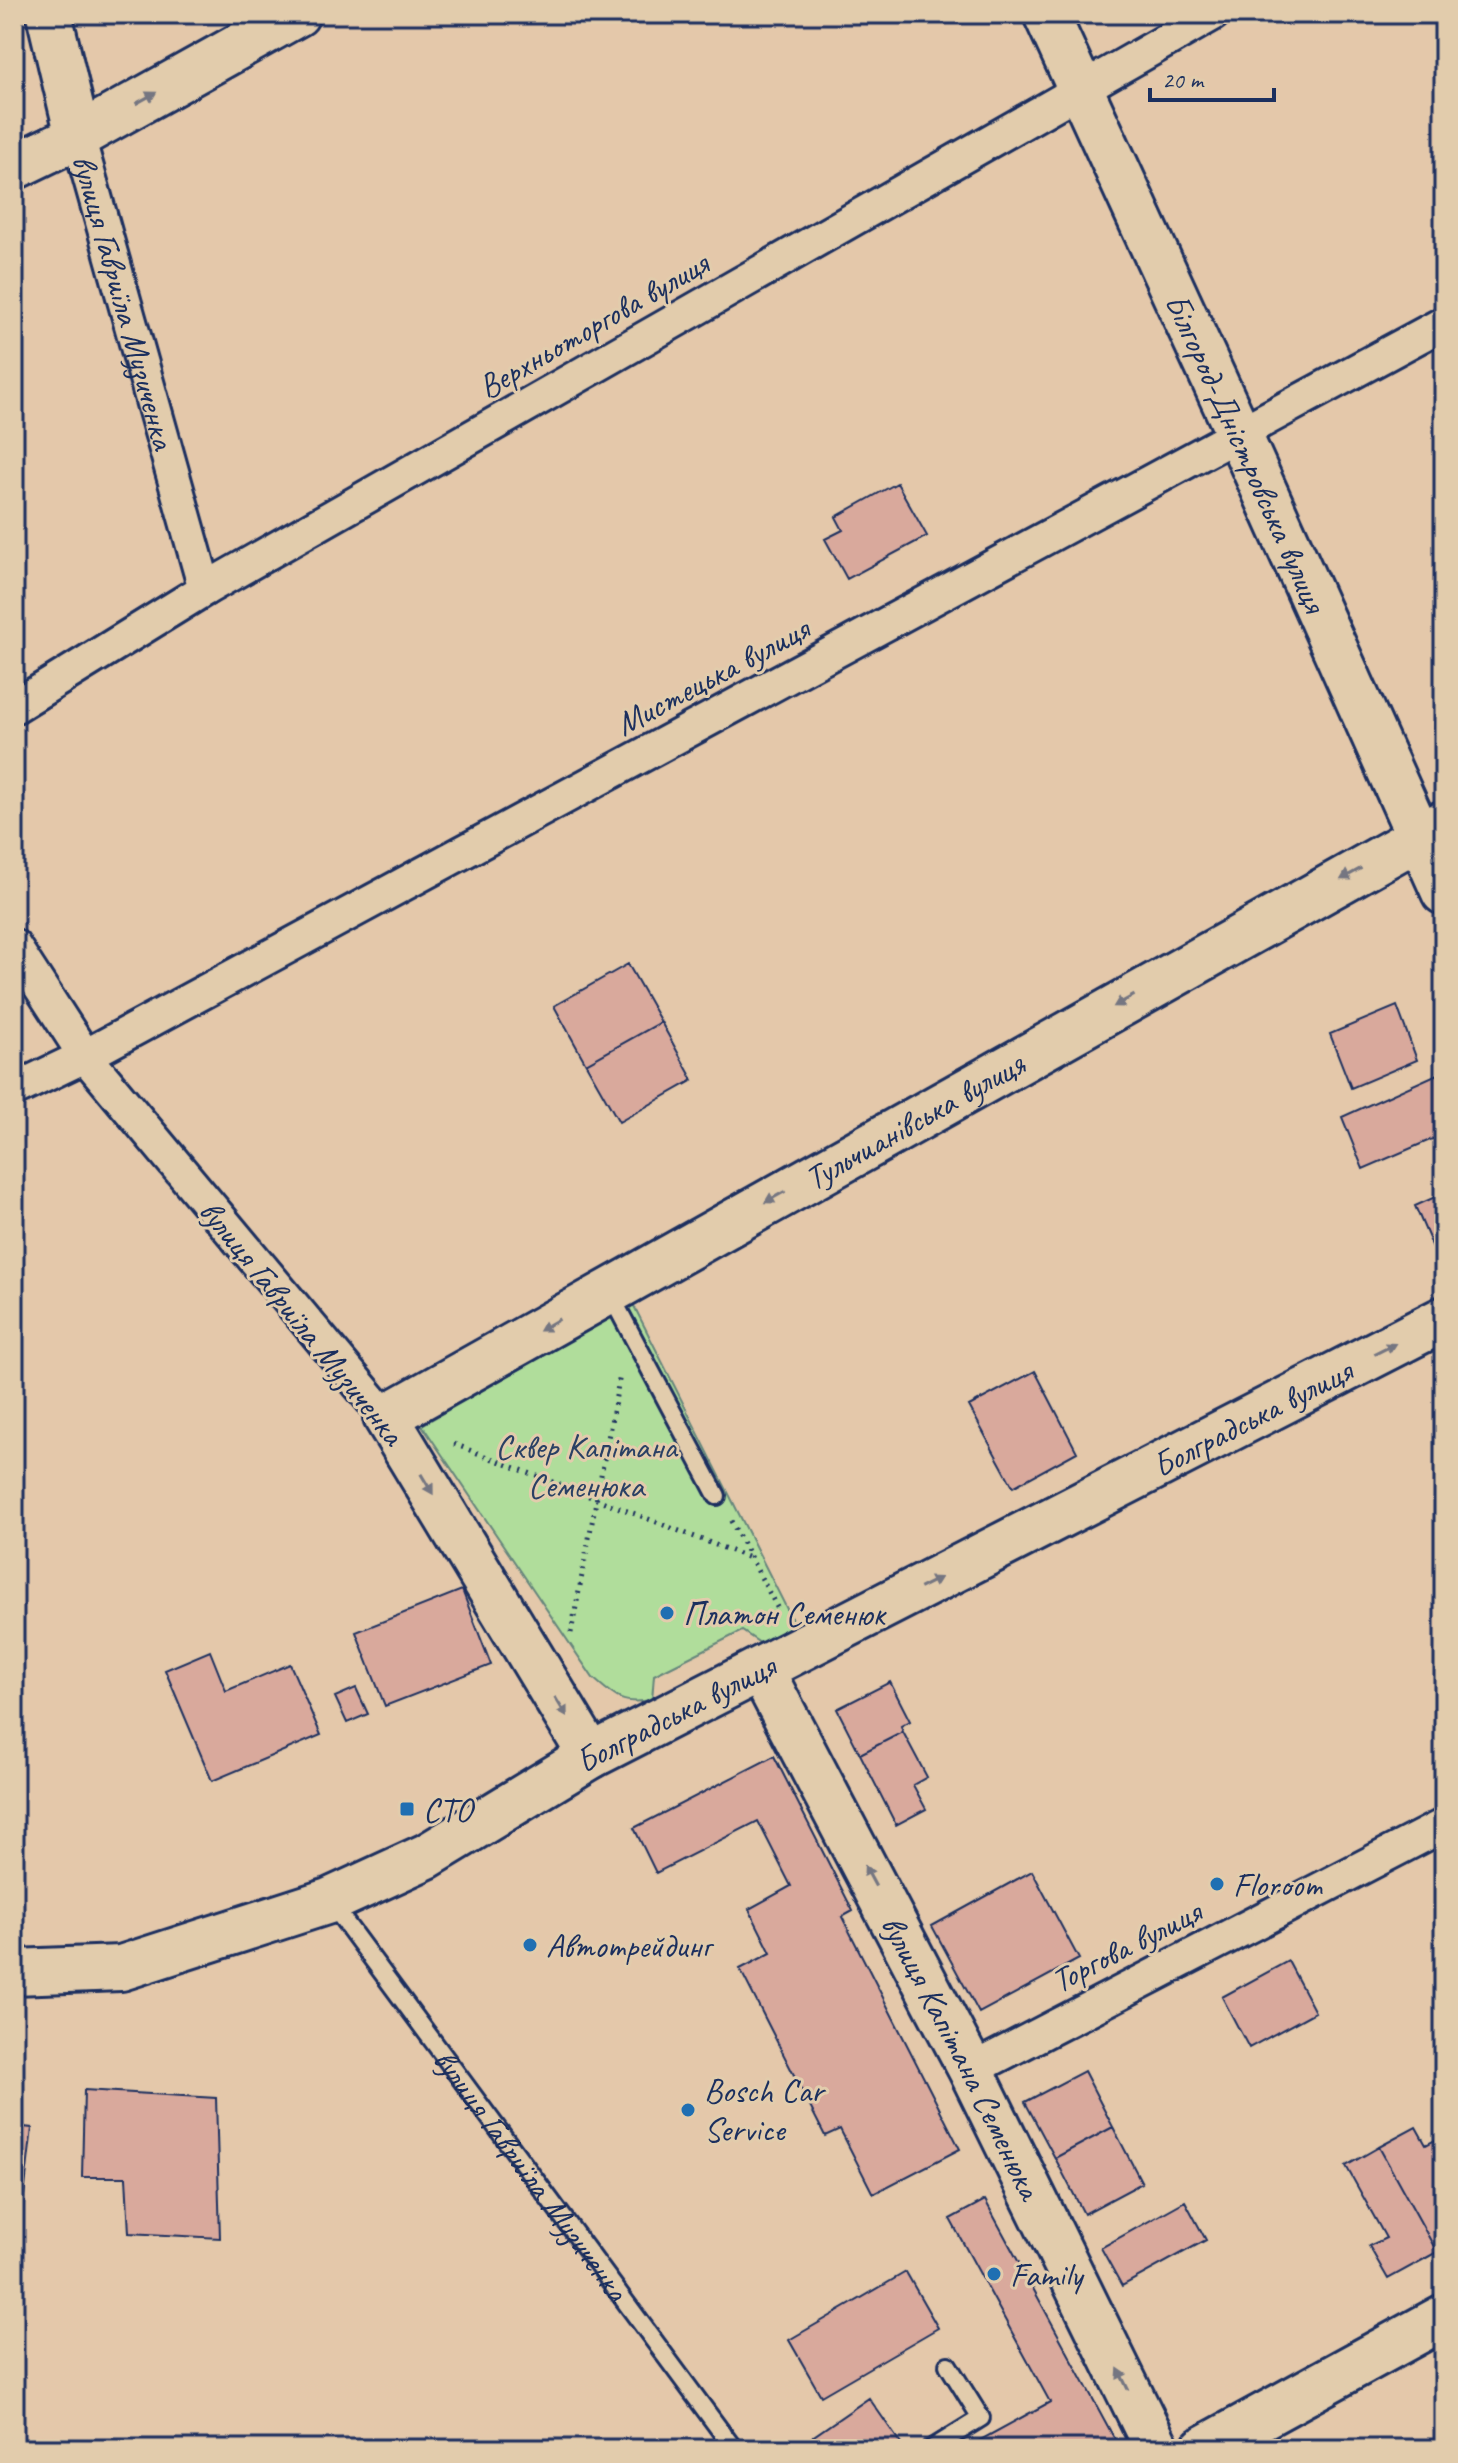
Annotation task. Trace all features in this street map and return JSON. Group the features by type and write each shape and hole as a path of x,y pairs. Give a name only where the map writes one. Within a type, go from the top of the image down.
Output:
{"main road":[{"name":"вулиця Гавриїла Музиченка","path":"49,14 78,136"},
{"path":"14,167 78,136 297,14"},
{"name":"Білгород-Дністровська вулиця","path":"1046,14 1238,432 1431,829 1444,892"},
{"name":"Тульчианівська вулиця","path":"386,1417 1431,829"},
{"name":"Болградська вулиця","path":"14,1972 121,1968 329,1901 427,1856 591,1756 1444,1319"},
{"name":"вулиця Гавриїла Музиченка","path":"386,1417 591,1756"},
{"name":"вулиця Капітана Семенюка","path":"761,1670 971,2070 1157,2449"},
{"path":"1203,2449 1444,2317"}],"street":[{"name":"Верхньоторгова вулиця","path":"14,707 205,589 1213,14"},
{"name":"вулиця Гавриїла Музиченка","path":"78,136 205,589"},
{"name":"Мистецька вулиця","path":"14,1090 85,1056 1444,323"},
{"name":"вулиця Гавриїла Музиченка","path":"14,946 85,1056 386,1417"},
{"name":"Торгова вулиця","path":"971,2070 1444,1825"}],"lane":[{"path":"609,1291 717,1496"},
{"name":"вулиця Гавриїла Музиченка","path":"329,1901 734,2449"},
{"path":"931,2449 981,2418 948,2365"}],"path":[{"path":"571,1633 629,1329"},
{"path":"386,1417 752,1559"},
{"path":"717,1496 785,1621"}],"green space":[{"name":"Сквер Капітана Семенюка","path":"633,1304 796,1627 763,1645 742,1631 654,1675 652,1700 626,1701 593,1678 422,1425"}],"building":[{"path":"897,483 927,536 847,579 825,539 843,530 836,517"},
{"path":"628,964 661,1022 586,1064 554,1006"},
{"path":"1397,1006 1417,1060 1351,1088 1330,1034"},
{"path":"661,1022 693,1080 619,1122 586,1064"},
{"path":"1444,1071 1444,1134 1363,1169 1342,1117"},
{"path":"1444,1193 1444,1262 1440,1264 1415,1206"},
{"path":"1035,1371 1077,1452 1013,1487 969,1406"},
{"path":"462,1590 491,1665 385,1706 356,1632"},
{"path":"210,1651 226,1691 290,1664 321,1735 212,1781 165,1670"},
{"path":"890,1682 910,1721 901,1726 903,1732 860,1754 837,1709"},
{"path":"356,1688 368,1714 347,1723 335,1697"},
{"path":"903,1732 927,1777 913,1785 926,1809 896,1825 860,1754"},
{"path":"774,1756 853,1911 842,1917 960,2149 873,2194 840,2129 825,2136 740,1969 771,1953 749,1909 791,1886 758,1821 656,1873 634,1828"},
{"path":"1032,1871 1079,1959 979,2013 932,1926"},
{"path":"1288,1961 1315,2012 1249,2048 1222,1997"},
{"path":"1084,2071 1113,2127 1055,2158 1025,2102"},
{"path":"84,2090 216,2098 220,2238 129,2233 126,2177 82,2177"},
{"path":"14,2126 32,2128 14,2281"},
{"path":"1113,2127 1142,2183 1084,2214 1055,2158"},
{"path":"1416,2127 1426,2145 1437,2139 1444,2151 1444,2248 1437,2252 1379,2147"},
{"path":"1379,2147 1437,2252 1388,2279 1369,2246 1386,2238 1346,2166"},
{"path":"985,2200 1118,2445 1111,2449 964,2449 1050,2402 950,2219"},
{"path":"1185,2201 1206,2240 1122,2286 1101,2248"},
{"path":"906,2272 938,2328 821,2396 789,2340"},
{"path":"869,2398 903,2447 795,2449"}],"place":[{"name":"Платон Семенюк","path":"667,1613"},
{"name":"СТО","path":"407,1809"},
{"name":"Floroom","path":"1217,1884"},
{"name":"Автотрейдинг","path":"530,1945"},
{"name":"Bosch Car Service","path":"688,2110"},
{"name":"Family","path":"994,2274"}]}
